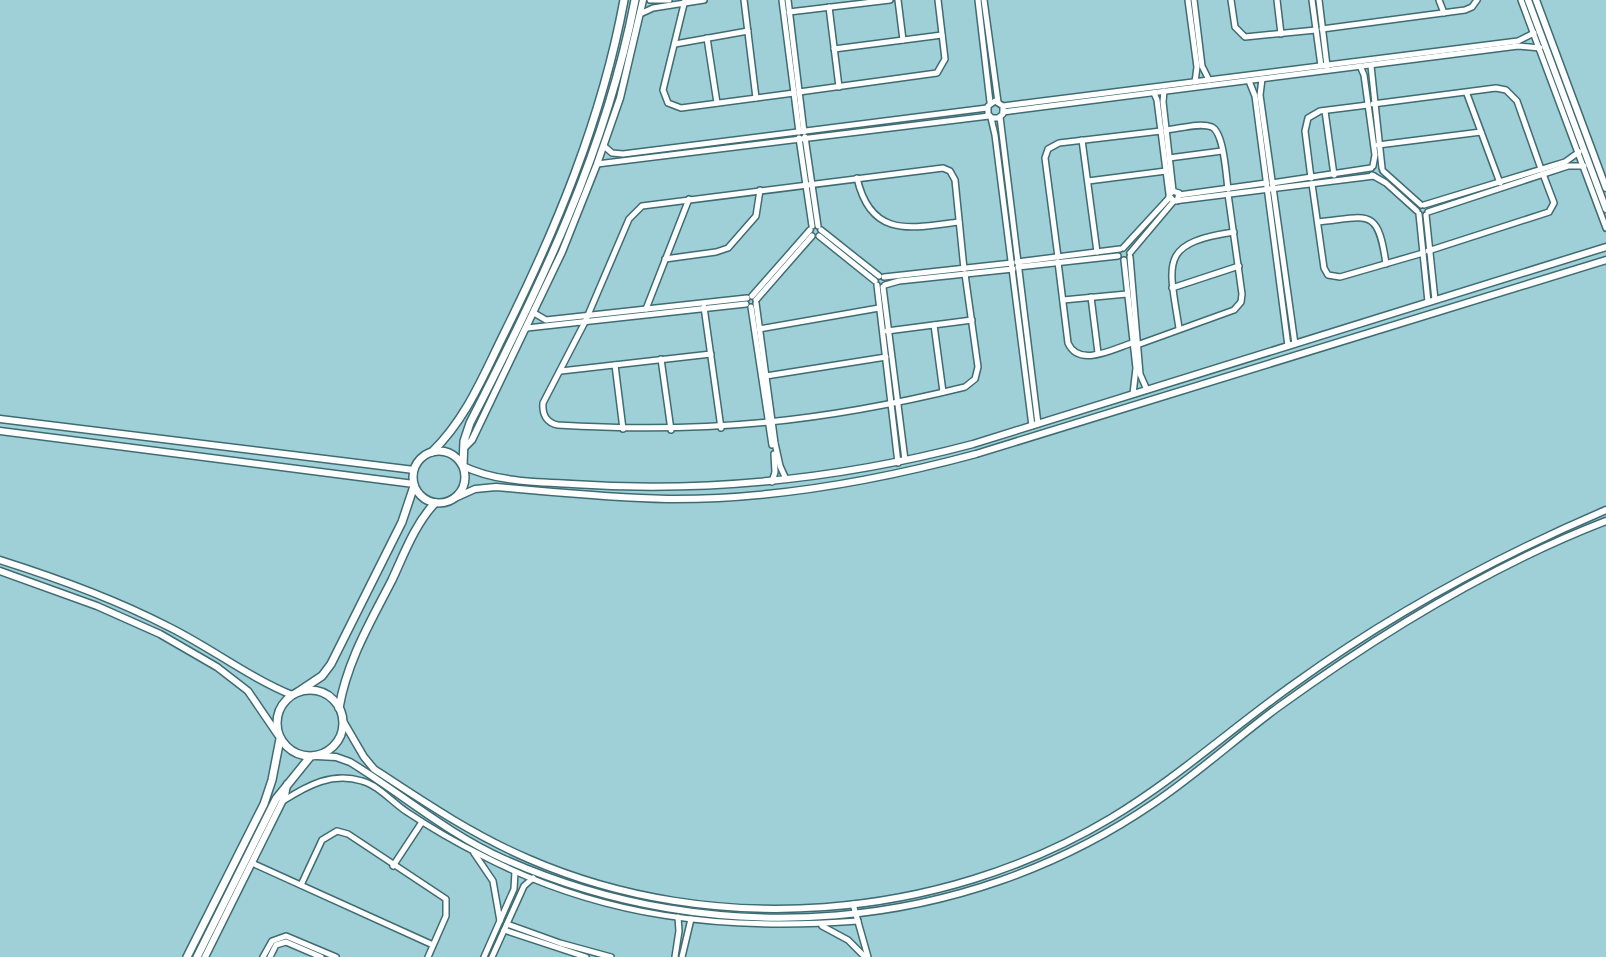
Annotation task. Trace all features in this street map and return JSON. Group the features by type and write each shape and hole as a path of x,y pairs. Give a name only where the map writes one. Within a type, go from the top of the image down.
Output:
{"main road":[{"path":"187,957 271,785 279,737 276,722 279,709 295,693 322,676 331,664 402,522 414,485 414,470 420,459 432,452 462,417 546,246 595,117 624,0"},
{"path":"414,485 422,497 435,503 446,503 455,498 464,486 464,448 470,423 530,315 561,237 602,128 635,0"},
{"path":"432,452 447,452 457,457 463,466"},
{"path":"339,708 360,643 422,520 435,503"},
{"path":"343,688 350,732"},
{"path":"197,957 281,791 313,756 335,746 342,734 343,721 332,698 309,690 295,693"},
{"path":"279,737 293,752 313,756"},
{"path":"271,785 281,791"}],"street":[{"path":"464,448 472,440 562,252 620,98 643,0"},
{"path":"650,0 669,0"},
{"path":"640,14 653,8 704,0"},
{"path":"744,0 756,98"},
{"path":"785,0 789,12 797,93"},
{"path":"785,0 816,231 881,282 902,462"},
{"path":"789,12 890,0"},
{"path":"898,0 903,40"},
{"path":"684,2 663,90 665,99 672,106 681,108 937,73 945,59 938,0"},
{"path":"1004,183 1001,109 984,0 978,0 988,105 1004,183 1035,425"},
{"path":"1188,0 1202,66 1209,80"},
{"path":"1194,0 1195,82"},
{"path":"1231,0 1234,24 1242,36 1252,38 1469,9 1477,0"},
{"path":"1277,0 1281,34"},
{"path":"1312,0 1325,67"},
{"path":"1319,0 1319,29"},
{"path":"1439,0 1444,13"},
{"path":"1521,0 1606,228"},
{"path":"1528,0 1606,188"},
{"path":"1536,0 1606,209"},
{"path":"829,7 839,87"},
{"path":"675,44 748,31"},
{"path":"1099,97 1154,93 1518,41 1534,33"},
{"path":"834,49 942,35"},
{"path":"707,38 717,103"},
{"path":"865,127 988,105 1001,109 1209,80 1262,79 1325,67 1371,65 1522,46 1540,48"},
{"path":"1371,65 1375,155 1372,167 1375,177"},
{"path":"1360,66 1371,104 1382,169"},
{"path":"1247,79 1254,92 1264,143 1291,345"},
{"path":"1262,79 1260,95 1264,143"},
{"path":"1496,88 1506,90 1514,97 1554,203 1549,212 1386,264 1340,277 1328,275 1324,268 1305,126 1312,115 1371,104 1467,94 1496,88"},
{"path":"1164,91 1166,171 1174,197"},
{"path":"1132,312 1127,294 1128,257 1174,197 1169,158 1154,93"},
{"path":"1467,94 1500,183"},
{"path":"604,146 612,153 623,154 990,116 1001,109"},
{"path":"1325,111 1334,175"},
{"path":"1212,127 1219,134 1242,298 1237,308 1135,344 1080,356 1070,347 1046,153 1055,144 1163,131 1212,127"},
{"path":"1378,145 1481,132"},
{"path":"1082,140 1097,252"},
{"path":"597,164 745,142"},
{"path":"1169,158 1222,151"},
{"path":"1423,210 1542,172 1579,152"},
{"path":"1423,210 1500,183 1568,166 1584,166"},
{"path":"1312,181 1372,167 1382,169 1423,210 1432,301"},
{"path":"946,169 954,177 977,375 969,385 895,404 770,424 721,428 623,429 558,425 547,419 543,403 587,318 634,211 649,204 809,185 946,169"},
{"path":"1375,177 1382,169"},
{"path":"1088,181 1166,171"},
{"path":"881,282 1121,251 1174,197 1375,177 1423,210"},
{"path":"857,178 867,204 894,226 906,229 959,222"},
{"path":"665,259 728,248 756,216 760,190"},
{"path":"646,309 689,199"},
{"path":"1318,222 1359,218 1371,221 1382,235 1386,264"},
{"path":"530,315 546,320 587,318 752,301 788,258 816,231"},
{"path":"1179,328 1171,266 1176,256 1198,238 1234,232"},
{"path":"463,466 497,477 642,488 772,482 902,462 1035,425 1606,247"},
{"path":"1085,256 1121,251 1128,257 1135,344 1133,394"},
{"path":"1121,251 1128,257"},
{"path":"455,498 475,489 496,487 670,499 733,496 813,488 914,470 1606,260"},
{"path":"1172,288 1239,266"},
{"path":"1516,274 1518,286"},
{"path":"1495,281 1499,286 1498,292"},
{"path":"881,282 879,308 895,404"},
{"path":"1063,300 1127,294"},
{"path":"1091,297 1098,353"},
{"path":"527,328 646,309 752,301"},
{"path":"752,301 766,376 770,424 780,466 787,480"},
{"path":"752,301 774,453 772,482"},
{"path":"704,307 721,428"},
{"path":"759,329 879,308"},
{"path":"887,331 972,320"},
{"path":"934,325 943,392"},
{"path":"1135,344 1140,374 1147,390"},
{"path":"561,371 711,354"},
{"path":"766,376 886,357"},
{"path":"661,359 671,430"},
{"path":"615,365 623,429"},
{"path":"1125,397 1129,407"},
{"path":"1105,403 1108,413"},
{"path":"0,419 414,470"},
{"path":"9,420 7,427 10,432"},
{"path":"0,431 414,485"},
{"path":"370,478 371,465"},
{"path":"496,487 497,477"},
{"path":"538,491 539,482"},
{"path":"753,483 754,494"},
{"path":"731,485 735,490 733,496"},
{"path":"343,721 374,769 446,816 504,847 555,869 651,896 713,905 781,909 887,900 990,874 1053,849 1094,828 1166,782 1265,704 1367,634 1503,557 1606,510"},
{"path":"313,756 336,757 350,762 422,822 471,850 515,871 604,903 691,919 761,926 818,924 857,918 972,891 1080,848 1153,804 1274,711 1395,629 1532,553 1606,521"},
{"path":"0,560 61,579 134,609 243,670 295,693"},
{"path":"0,571 77,597 171,640 235,679 248,691 279,737"},
{"path":"235,679 243,670"},
{"path":"282,802 321,780 374,782 443,827 503,859 613,898 670,910 746,918 857,918"},
{"path":"387,788 393,782"},
{"path":"205,957 282,802 287,783"},
{"path":"393,866 422,822"},
{"path":"301,885 322,840 337,831 348,834 446,899 447,914 428,957"},
{"path":"471,850 493,881 500,923"},
{"path":"252,863 433,945"},
{"path":"484,957 516,885 515,871"},
{"path":"492,957 523,889 533,878"},
{"path":"516,885 523,889"},
{"path":"887,900 890,910"},
{"path":"853,904 866,957"},
{"path":"678,917 683,928 682,957"},
{"path":"675,957 683,928 691,919"},
{"path":"818,924 848,940 866,957"},
{"path":"506,927 586,957"},
{"path":"506,927 611,957"},
{"path":"263,957 270,943 283,936 292,937 324,955"},
{"path":"270,957 275,947 284,942 336,957"}]}
